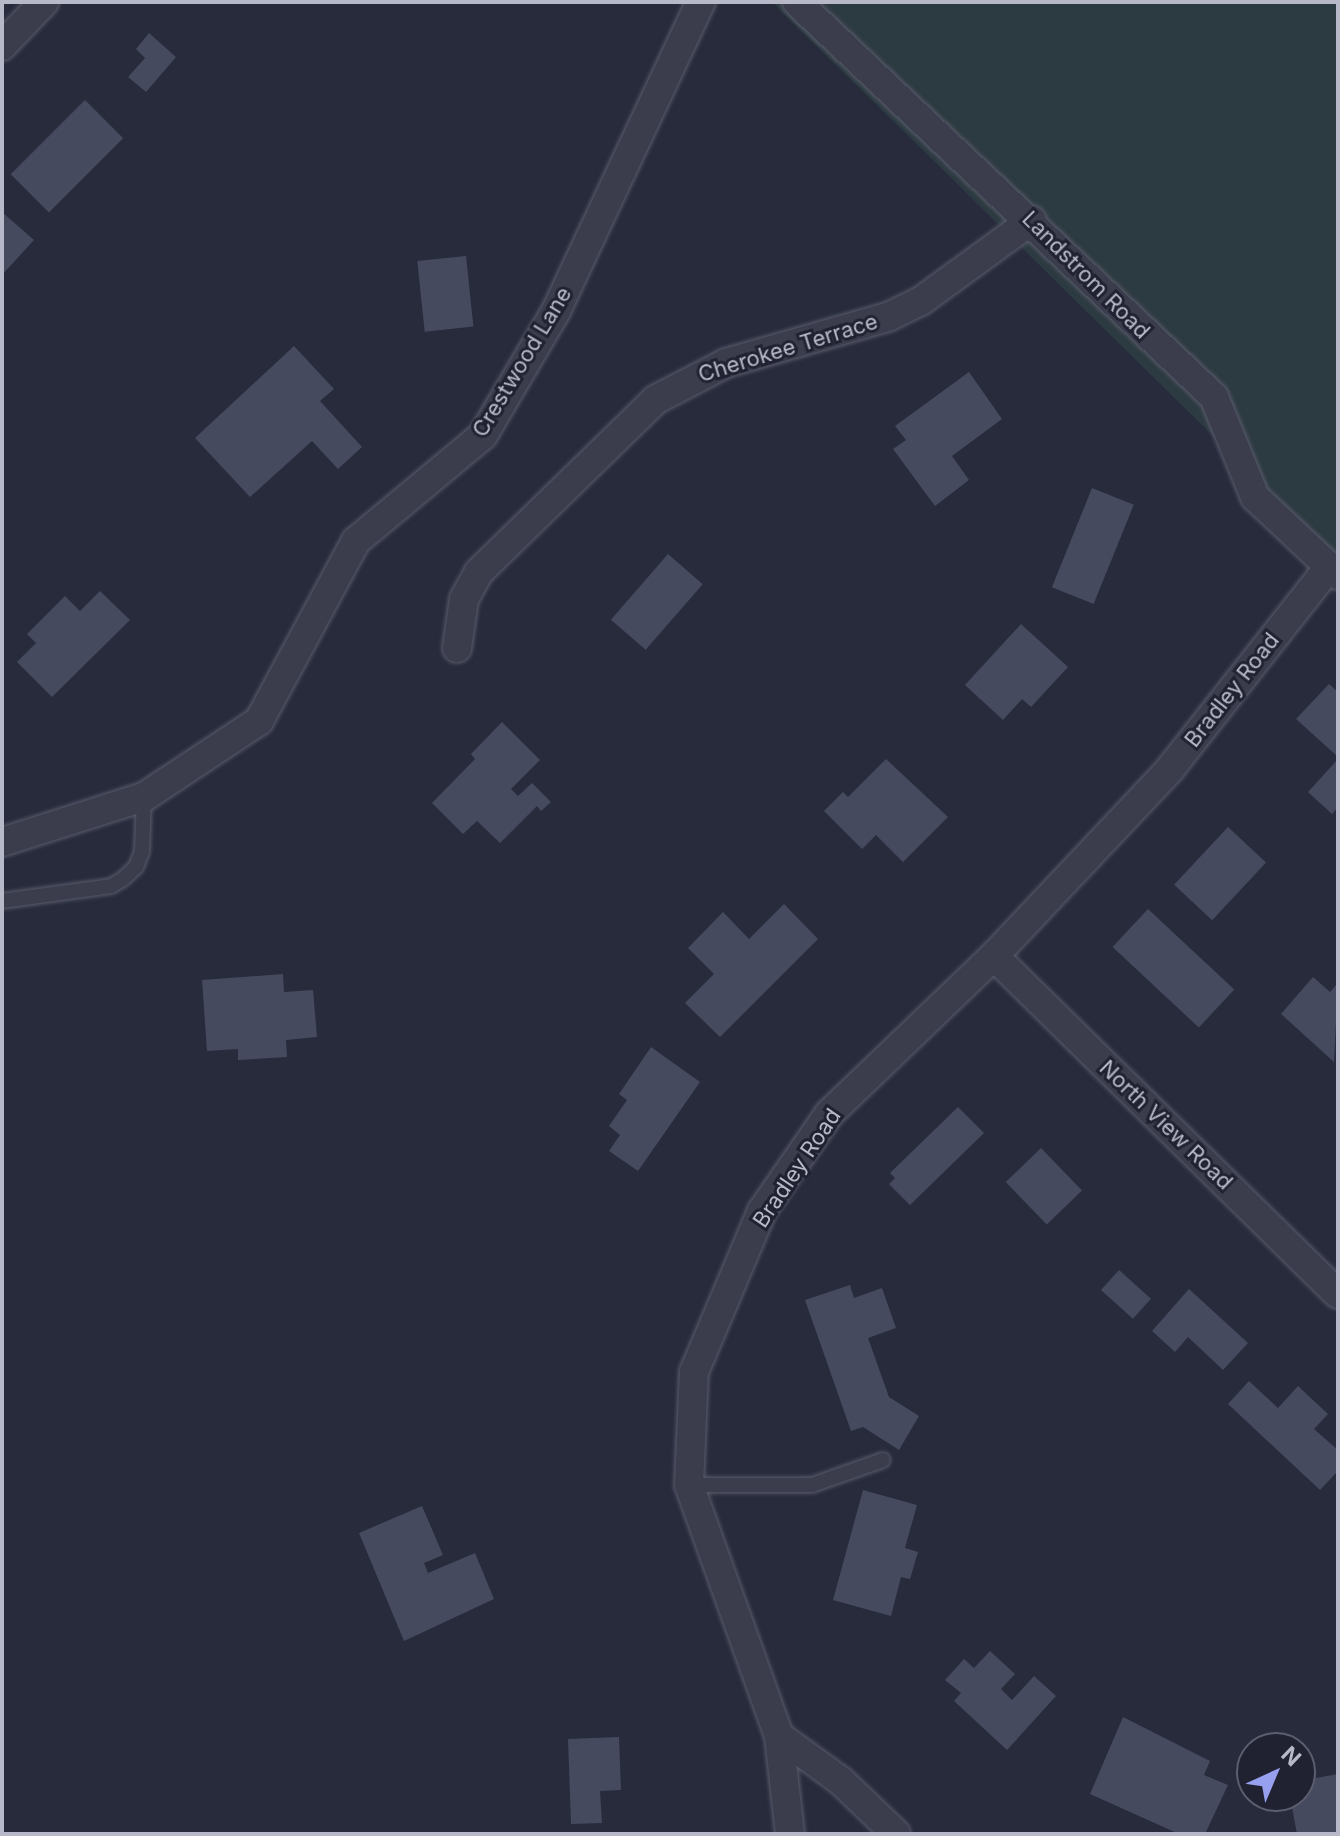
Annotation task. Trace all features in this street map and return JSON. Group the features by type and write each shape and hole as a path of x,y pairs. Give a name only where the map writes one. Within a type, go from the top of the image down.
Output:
{"street":[{"path":"2,46 44,2"},
{"name":"Crestwood Lane","path":"2,842 144,797 259,721 356,541 483,435 556,311 701,2"},
{"name":"Landstrom Road","path":"797,2 1032,220 1214,397 1255,497 1334,571"},
{"name":"Cherokee Terrace","path":"457,648 464,599 479,572 655,400 726,363 888,317 921,301 1032,220"},
{"name":"Bradley Road","path":"790,1834 779,1736 689,1485 694,1372 762,1211 829,1114 994,956 1170,769 1334,571"},
{"name":"North View Road","path":"994,956 1338,1294"},
{"path":"779,1736 841,1781 896,1834"}],"lane":[{"path":"2,901 111,886 123,879 136,867 142,851 144,797"},
{"path":"689,1485 812,1485 883,1460"}],"shaded area":[{"path":"772,2 1338,2 1338,559"}],"building":[{"path":"149,33 176,57 146,92 128,77 145,58 136,49"},
{"path":"85,100 123,138 49,212 11,174"},
{"path":"2,212 34,240 2,275"},
{"path":"466,256 473,327 425,332 417,261"},
{"path":"294,346 334,389 320,401 362,447 338,469 312,441 250,497 195,438"},
{"path":"969,372 1002,419 952,456 969,480 935,506 893,449 906,440 895,426"},
{"path":"1092,488 1134,505 1094,604 1052,587"},
{"path":"668,554 703,584 646,650 611,620"},
{"path":"100,591 130,620 52,697 17,662 36,643 27,634 65,596 80,611"},
{"path":"1021,624 1068,667 1031,707 1022,699 1003,720 965,685"},
{"path":"1329,684 1338,692 1338,757 1296,719"},
{"path":"502,722 540,760 511,789 518,796 532,783 551,802 541,811 537,806 500,843 477,821 463,834 432,803 475,759 471,754"},
{"path":"886,759 948,817 903,862 876,835 862,849 824,811 843,792 848,797"},
{"path":"1338,759 1338,807 1332,814 1308,792"},
{"path":"1228,827 1266,862 1212,920 1174,885"},
{"path":"784,904 818,939 720,1037 685,1003 714,974 688,948 723,912 749,939"},
{"path":"1148,909 1234,989 1199,1028 1113,947"},
{"path":"283,974 284,992 313,990 317,1037 286,1040 287,1057 238,1060 238,1049 207,1051 202,980"},
{"path":"1313,977 1330,992 1338,983 1334,1062 1281,1014"},
{"path":"651,1047 700,1082 638,1171 609,1151 620,1135 609,1126 627,1100 619,1094"},
{"path":"958,1107 984,1133 910,1205 889,1184 895,1178 890,1173"},
{"path":"1041,1148 1082,1190 1047,1224 1006,1182"},
{"path":"1119,1270 1151,1299 1133,1319 1101,1290"},
{"path":"850,1285 854,1298 882,1288 896,1328 868,1338 889,1397 919,1416 899,1450 863,1427 851,1431 805,1300"},
{"path":"1189,1289 1248,1343 1223,1370 1188,1337 1175,1352 1152,1331"},
{"path":"1249,1381 1278,1408 1298,1386 1328,1414 1314,1429 1338,1450 1338,1471 1320,1490 1228,1404"},
{"path":"863,1490 917,1505 905,1548 918,1552 910,1579 901,1577 891,1616 833,1600"},
{"path":"422,1506 443,1555 424,1563 428,1573 475,1553 494,1599 404,1641 359,1533"},
{"path":"990,1651 1015,1674 1001,1689 1012,1700 1034,1676 1056,1696 1007,1750 954,1701 961,1693 945,1680 964,1659 974,1668"},
{"path":"1123,1717 1210,1761 1204,1775 1228,1785 1205,1834 1179,1834 1090,1794"},
{"path":"619,1737 621,1790 600,1791 602,1823 571,1824 568,1739"},
{"path":"1338,1774 1338,1834 1297,1834 1293,1812 1316,1812 1316,1778"}]}
